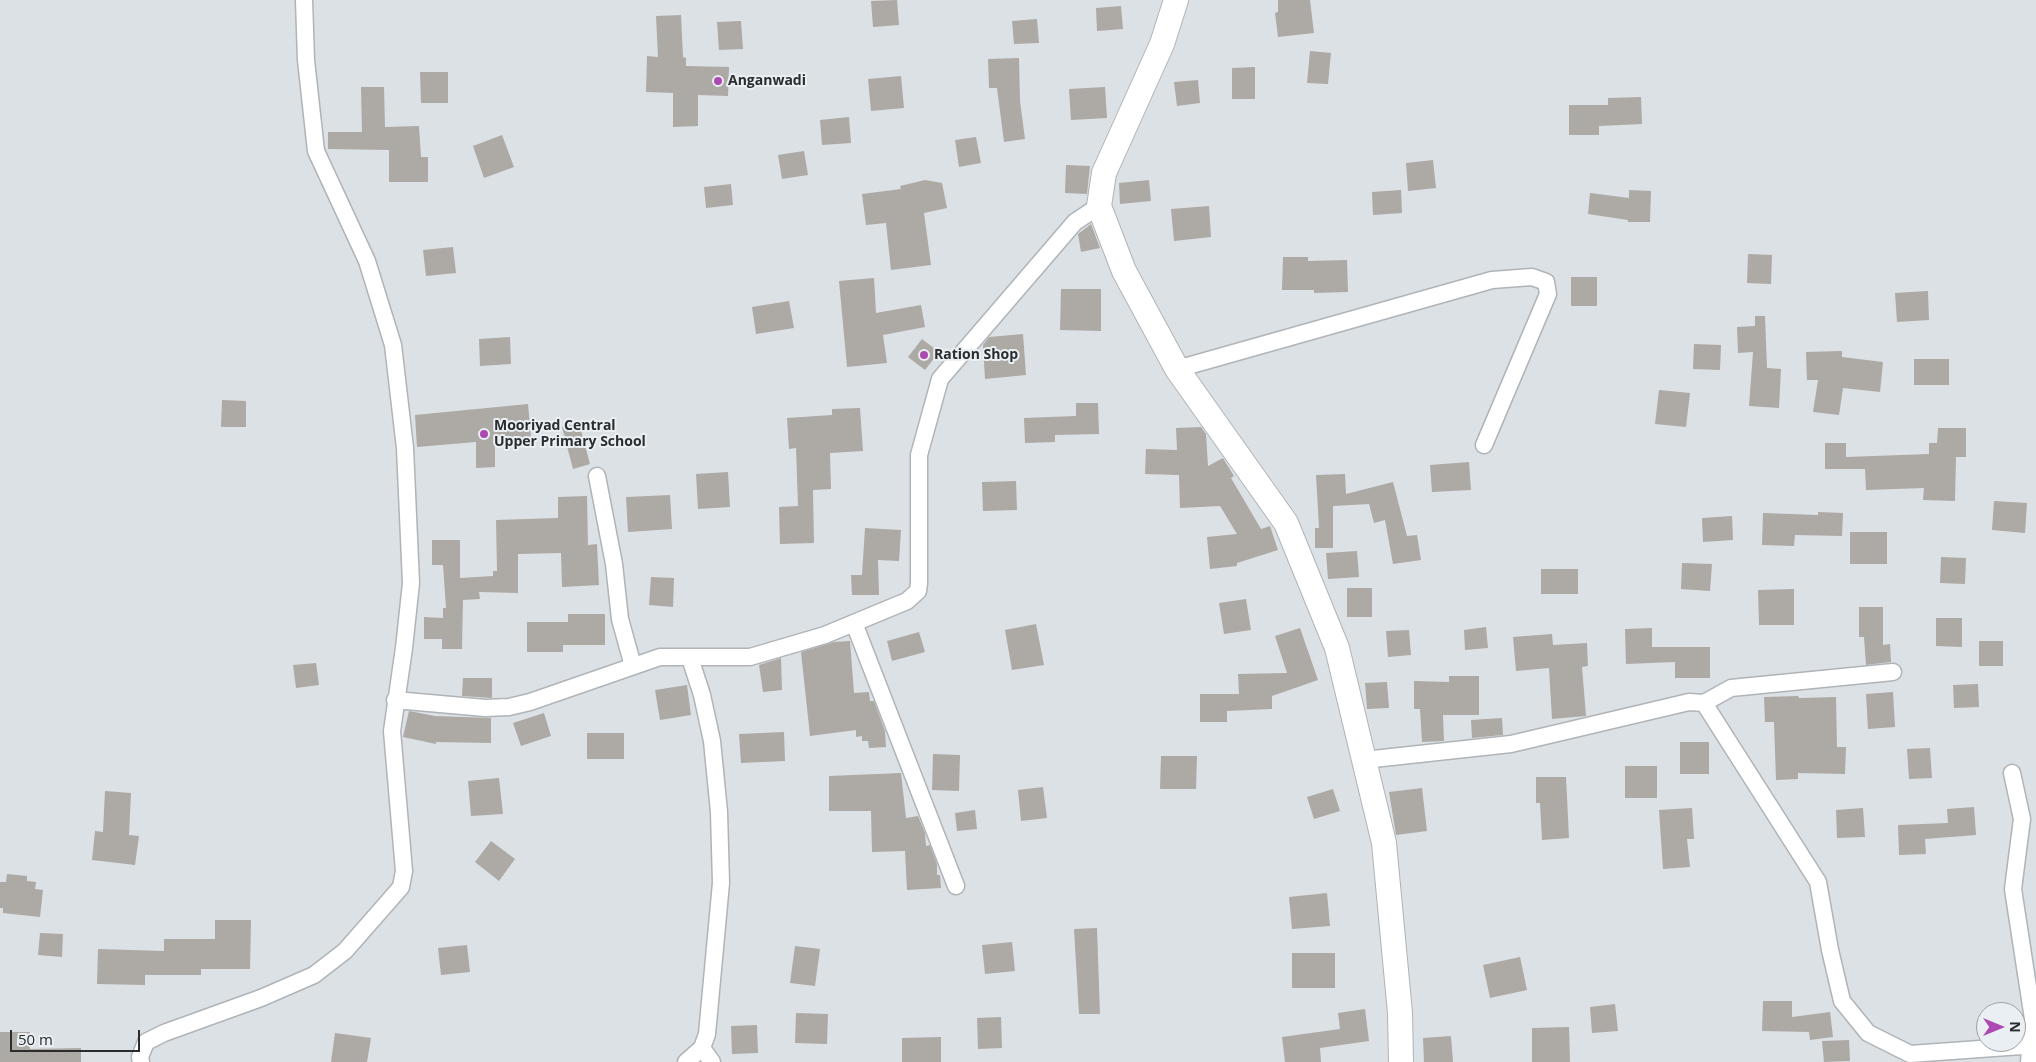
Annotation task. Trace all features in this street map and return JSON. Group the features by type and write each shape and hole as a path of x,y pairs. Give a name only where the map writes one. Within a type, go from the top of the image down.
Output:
{"main road":[{"path":"1176,0 1162,44 1104,173 1099,206 1124,271 1177,369 1286,522 1337,648 1384,843 1400,1013 1401,1062"}],"street":[{"path":"140,1062 146,1042 164,1033 261,998 314,975 345,951 401,887 404,870 392,731 411,583 405,448 393,345 367,261 316,151 306,60 304,0"},
{"path":"396,700 485,708 509,707 530,702 660,657 750,656 825,635 907,601 918,591 920,583 920,455 940,379 1075,222 1099,206"},
{"path":"1177,369 1492,280 1532,277 1546,282 1548,294 1484,445"},
{"path":"597,476 614,564 620,619 633,666"},
{"path":"854,623 956,886"},
{"path":"686,1062 702,1048 707,1034 721,874 719,812 712,741 702,695 690,658"},
{"path":"1364,760 1511,744 1689,702 1704,703 1731,688 1894,672"},
{"path":"1704,703 1818,882 1830,950 1842,1001 1868,1033 1909,1058 2034,1045"},
{"path":"2012,773 2022,819 2013,889 2033,1019 2034,1045 2029,1062"},
{"path":"702,1048 712,1062"}],"building":[{"path":"897,0 899,25 873,27 871,1"},
{"path":"1278,0 1310,0 1314,33 1278,37 1275,13 1278,12"},
{"path":"1121,6 1123,29 1097,31 1096,8"},
{"path":"681,15 683,57 686,58 686,66 729,67 728,96 698,95 698,126 673,127 673,93 646,92 647,56 658,57 656,16"},
{"path":"1037,19 1039,43 1014,44 1012,21"},
{"path":"741,21 743,49 719,50 717,22"},
{"path":"1310,51 1331,53 1328,84 1307,83"},
{"path":"1019,58 1020,101 1025,139 1004,142 997,88 989,88 988,59"},
{"path":"1255,67 1255,99 1232,99 1232,68"},
{"path":"420,72 448,72 448,103 421,103"},
{"path":"901,76 904,108 871,111 868,79"},
{"path":"1198,80 1200,103 1177,106 1174,82"},
{"path":"361,87 384,87 385,127 419,126 421,157 428,157 428,182 389,182 389,150 328,149 328,132 362,132"},
{"path":"1105,87 1107,118 1071,120 1069,89"},
{"path":"1641,97 1642,124 1599,126 1599,135 1569,135 1569,105 1608,105 1608,98"},
{"path":"849,117 851,143 822,145 820,120"},
{"path":"502,135 514,167 484,178 473,146"},
{"path":"976,137 981,163 959,167 955,140"},
{"path":"804,151 808,175 782,179 778,155"},
{"path":"1433,160 1436,188 1408,191 1406,163"},
{"path":"1066,165 1090,166 1087,194 1065,193"},
{"path":"925,180 942,183 947,208 924,213 931,265 891,270 886,223 866,225 862,194 901,189 900,186"},
{"path":"1149,180 1151,201 1120,204 1119,183"},
{"path":"731,184 733,205 706,208 704,187"},
{"path":"1401,190 1402,213 1373,215 1372,192"},
{"path":"1629,190 1651,191 1650,222 1628,222 1628,220 1588,214 1590,193 1629,198"},
{"path":"1209,206 1211,237 1174,241 1171,209"},
{"path":"1091,224 1100,248 1081,252 1078,234"},
{"path":"453,247 456,273 426,276 423,250"},
{"path":"1748,254 1772,255 1771,284 1747,283"},
{"path":"1283,257 1308,257 1308,261 1347,260 1348,292 1314,293 1314,290 1282,290"},
{"path":"1571,277 1597,277 1597,306 1571,306"},
{"path":"874,278 876,313 921,305 925,327 883,335 887,363 847,367 839,281"},
{"path":"1061,289 1101,289 1101,331 1060,330"},
{"path":"1928,291 1929,320 1897,322 1895,293"},
{"path":"789,301 794,328 756,334 752,307"},
{"path":"1755,316 1765,316 1767,368 1781,369 1779,408 1749,406 1753,352 1738,353 1737,327 1755,326"},
{"path":"1023,334 1026,375 985,379 983,345 989,337"},
{"path":"510,337 511,364 480,366 479,339"},
{"name":"Ration Shop","path":"922,339 939,352 925,370 908,357"},
{"path":"1694,344 1721,345 1720,370 1693,369"},
{"path":"1842,351 1842,357 1883,362 1880,392 1843,388 1839,415 1813,412 1818,380 1807,380 1806,352"},
{"path":"1914,359 1949,359 1949,385 1914,385"},
{"path":"1659,390 1690,393 1686,427 1655,424"},
{"path":"222,400 246,401 246,427 221,427"},
{"path":"1076,403 1098,403 1099,434 1055,435 1055,442 1025,443 1024,418 1076,416"},
{"path":"528,404 531,437 495,440 495,467 476,468 476,442 417,447 415,415"},
{"path":"860,408 863,451 830,453 831,489 813,490 814,543 780,544 779,507 798,506 796,448 789,449 787,418 832,415 832,409"},
{"path":"579,423 590,464 573,469 562,427"},
{"path":"1201,427 1206,434 1208,466 1223,458 1234,476 1231,478 1261,529 1270,526 1278,550 1237,563 1237,566 1210,569 1207,537 1237,534 1220,506 1180,508 1179,475 1145,474 1146,449 1177,450 1176,428"},
{"path":"1938,428 1966,428 1966,457 1956,457 1955,501 1923,500 1924,488 1866,490 1865,469 1825,469 1825,443 1846,443 1846,457 1929,454 1929,443 1937,443"},
{"path":"1469,462 1471,490 1432,492 1430,465"},
{"path":"728,472 730,507 698,509 696,474"},
{"path":"1345,474 1346,494 1393,482 1407,536 1417,535 1421,560 1393,564 1385,520 1374,523 1369,504 1333,506 1333,548 1315,548 1315,528 1319,528 1316,475"},
{"path":"1016,481 1017,510 983,511 982,482"},
{"path":"670,495 672,529 628,532 626,497"},
{"path":"587,496 588,545 597,544 599,585 562,587 561,553 518,554 518,593 479,592 480,599 463,600 462,649 442,649 442,639 424,639 424,617 443,618 443,608 446,608 443,565 432,565 432,540 460,540 460,578 493,576 493,571 497,571 496,520 558,518 558,497"},
{"path":"1994,501 2027,503 2025,533 1992,530"},
{"path":"1818,512 1843,513 1842,536 1795,535 1794,546 1762,545 1763,513 1818,515"},
{"path":"1732,516 1733,540 1703,542 1702,518"},
{"path":"865,528 901,530 899,561 878,560 879,595 852,595 851,575 862,575"},
{"path":"1850,532 1887,532 1887,564 1850,564"},
{"path":"1357,551 1359,577 1328,579 1326,553"},
{"path":"1941,557 1966,558 1965,584 1940,583"},
{"path":"1682,563 1712,564 1710,591 1681,589"},
{"path":"1541,569 1578,569 1578,594 1541,594"},
{"path":"651,577 674,578 673,607 649,605"},
{"path":"1347,588 1372,588 1372,617 1347,617"},
{"path":"1794,589 1794,625 1759,625 1758,590"},
{"path":"1246,599 1251,630 1224,634 1219,603"},
{"path":"1859,607 1883,607 1883,645 1890,644 1891,662 1866,665 1864,637 1859,637"},
{"path":"568,614 605,614 605,645 563,645 563,652 527,652 527,622 568,622"},
{"path":"1936,618 1962,618 1962,647 1936,646"},
{"path":"1036,624 1044,665 1012,670 1005,630"},
{"path":"1486,627 1488,648 1465,650 1464,630"},
{"path":"1300,628 1318,680 1272,696 1272,709 1227,711 1227,722 1200,722 1200,694 1239,694 1238,674 1287,673 1275,636"},
{"path":"1652,628 1652,647 1710,647 1710,678 1675,678 1675,662 1626,664 1625,629"},
{"path":"1409,630 1411,655 1388,657 1386,631"},
{"path":"919,632 925,652 892,661 887,641"},
{"path":"1552,634 1553,645 1587,643 1588,666 1582,667 1586,716 1552,719 1549,668 1516,671 1513,637"},
{"path":"850,641 854,693 869,692 870,701 874,701 885,731 886,747 869,748 868,741 862,741 862,736 856,737 856,730 810,736 801,652 834,642"},
{"path":"1979,641 2003,641 2003,666 1979,666"},
{"path":"781,658 782,690 763,692 759,665"},
{"path":"316,663 319,685 296,688 293,665"},
{"path":"1449,676 1479,676 1479,715 1443,715 1444,741 1422,742 1420,709 1414,709 1414,681 1449,682"},
{"path":"463,678 492,678 492,698 462,696"},
{"path":"1387,682 1389,708 1367,709 1365,683"},
{"path":"1978,684 1979,707 1954,708 1953,685"},
{"path":"687,685 691,715 660,720 655,690"},
{"path":"1893,692 1895,727 1868,729 1866,694"},
{"path":"1798,696 1799,698 1836,697 1837,747 1846,747 1845,774 1798,773 1798,779 1776,780 1774,722 1765,722 1764,697"},
{"path":"409,711 435,716 491,718 491,743 436,742 436,744 403,737"},
{"path":"544,713 551,736 521,746 513,723"},
{"path":"1502,718 1503,735 1472,738 1471,720"},
{"path":"784,732 785,761 741,763 739,734"},
{"path":"587,733 624,733 624,759 587,759"},
{"path":"1680,742 1709,742 1709,774 1680,774"},
{"path":"1930,748 1932,778 1909,779 1907,749"},
{"path":"933,754 960,755 959,791 932,790"},
{"path":"1161,756 1197,756 1196,789 1160,789"},
{"path":"1625,766 1657,766 1657,798 1625,798"},
{"path":"901,773 906,818 918,816 925,833 926,846 930,845 937,864 937,875 940,875 941,888 907,890 905,851 872,852 871,811 829,811 829,776"},
{"path":"1536,777 1566,777 1569,838 1542,840 1540,803 1536,803"},
{"path":"499,778 503,814 471,816 468,781"},
{"path":"1043,787 1047,818 1021,821 1018,790"},
{"path":"1422,788 1427,831 1396,835 1389,792"},
{"path":"1333,789 1340,811 1314,819 1307,797"},
{"path":"105,791 131,793 129,835 139,836 135,865 92,860 95,831 103,832"},
{"path":"1974,807 1976,835 1925,839 1926,854 1899,855 1898,825 1948,823 1947,809"},
{"path":"1692,808 1694,839 1687,839 1690,867 1663,869 1659,810"},
{"path":"1863,808 1865,837 1837,838 1836,810"},
{"path":"975,810 977,829 957,831 955,813"},
{"path":"491,841 515,859 499,881 475,862"},
{"path":"7,874 27,876 27,881 36,882 35,889 43,890 40,917 3,913 3,908 0,908 0,882 6,882"},
{"path":"1327,893 1330,926 1292,929 1289,897"},
{"path":"215,920 251,920 250,969 201,969 201,975 145,975 145,985 97,984 98,949 164,951 164,939 215,939"},
{"path":"1097,928 1100,1014 1079,1014 1074,929"},
{"path":"40,933 63,934 62,957 38,955"},
{"path":"1012,942 1015,971 985,974 982,945"},
{"path":"467,945 470,972 441,975 438,948"},
{"path":"795,946 820,949 815,986 790,983"},
{"path":"1292,953 1335,953 1335,988 1292,988"},
{"path":"1520,957 1527,990 1490,998 1483,965"},
{"path":"1763,1001 1792,1001 1792,1017 1830,1012 1833,1037 1810,1040 1809,1032 1762,1031"},
{"path":"1615,1004 1618,1031 1592,1033 1590,1007"},
{"path":"1365,1009 1369,1041 1320,1048 1321,1062 1285,1062 1282,1037 1340,1029 1338,1013"},
{"path":"796,1013 828,1014 827,1044 795,1043"},
{"path":"1001,1017 1002,1048 978,1049 977,1018"},
{"path":"757,1025 758,1053 732,1054 731,1026"},
{"path":"1569,1027 1570,1062 1532,1062 1532,1028"},
{"path":"0,1032 30,1032 30,1049 81,1048 81,1062 0,1062"},
{"path":"335,1033 371,1038 367,1062 331,1062"},
{"path":"1451,1036 1453,1062 1424,1062 1423,1038"},
{"path":"941,1037 941,1062 902,1062 902,1038"},
{"path":"1849,1040 1850,1061 1824,1062 1822,1041"}],"place":[{"name":"Anganwadi","path":"718,81"},
{"name":"Ration Shop","path":"924,355"},
{"name":"Mooriyad Central Upper Primary School","path":"484,434"}]}
